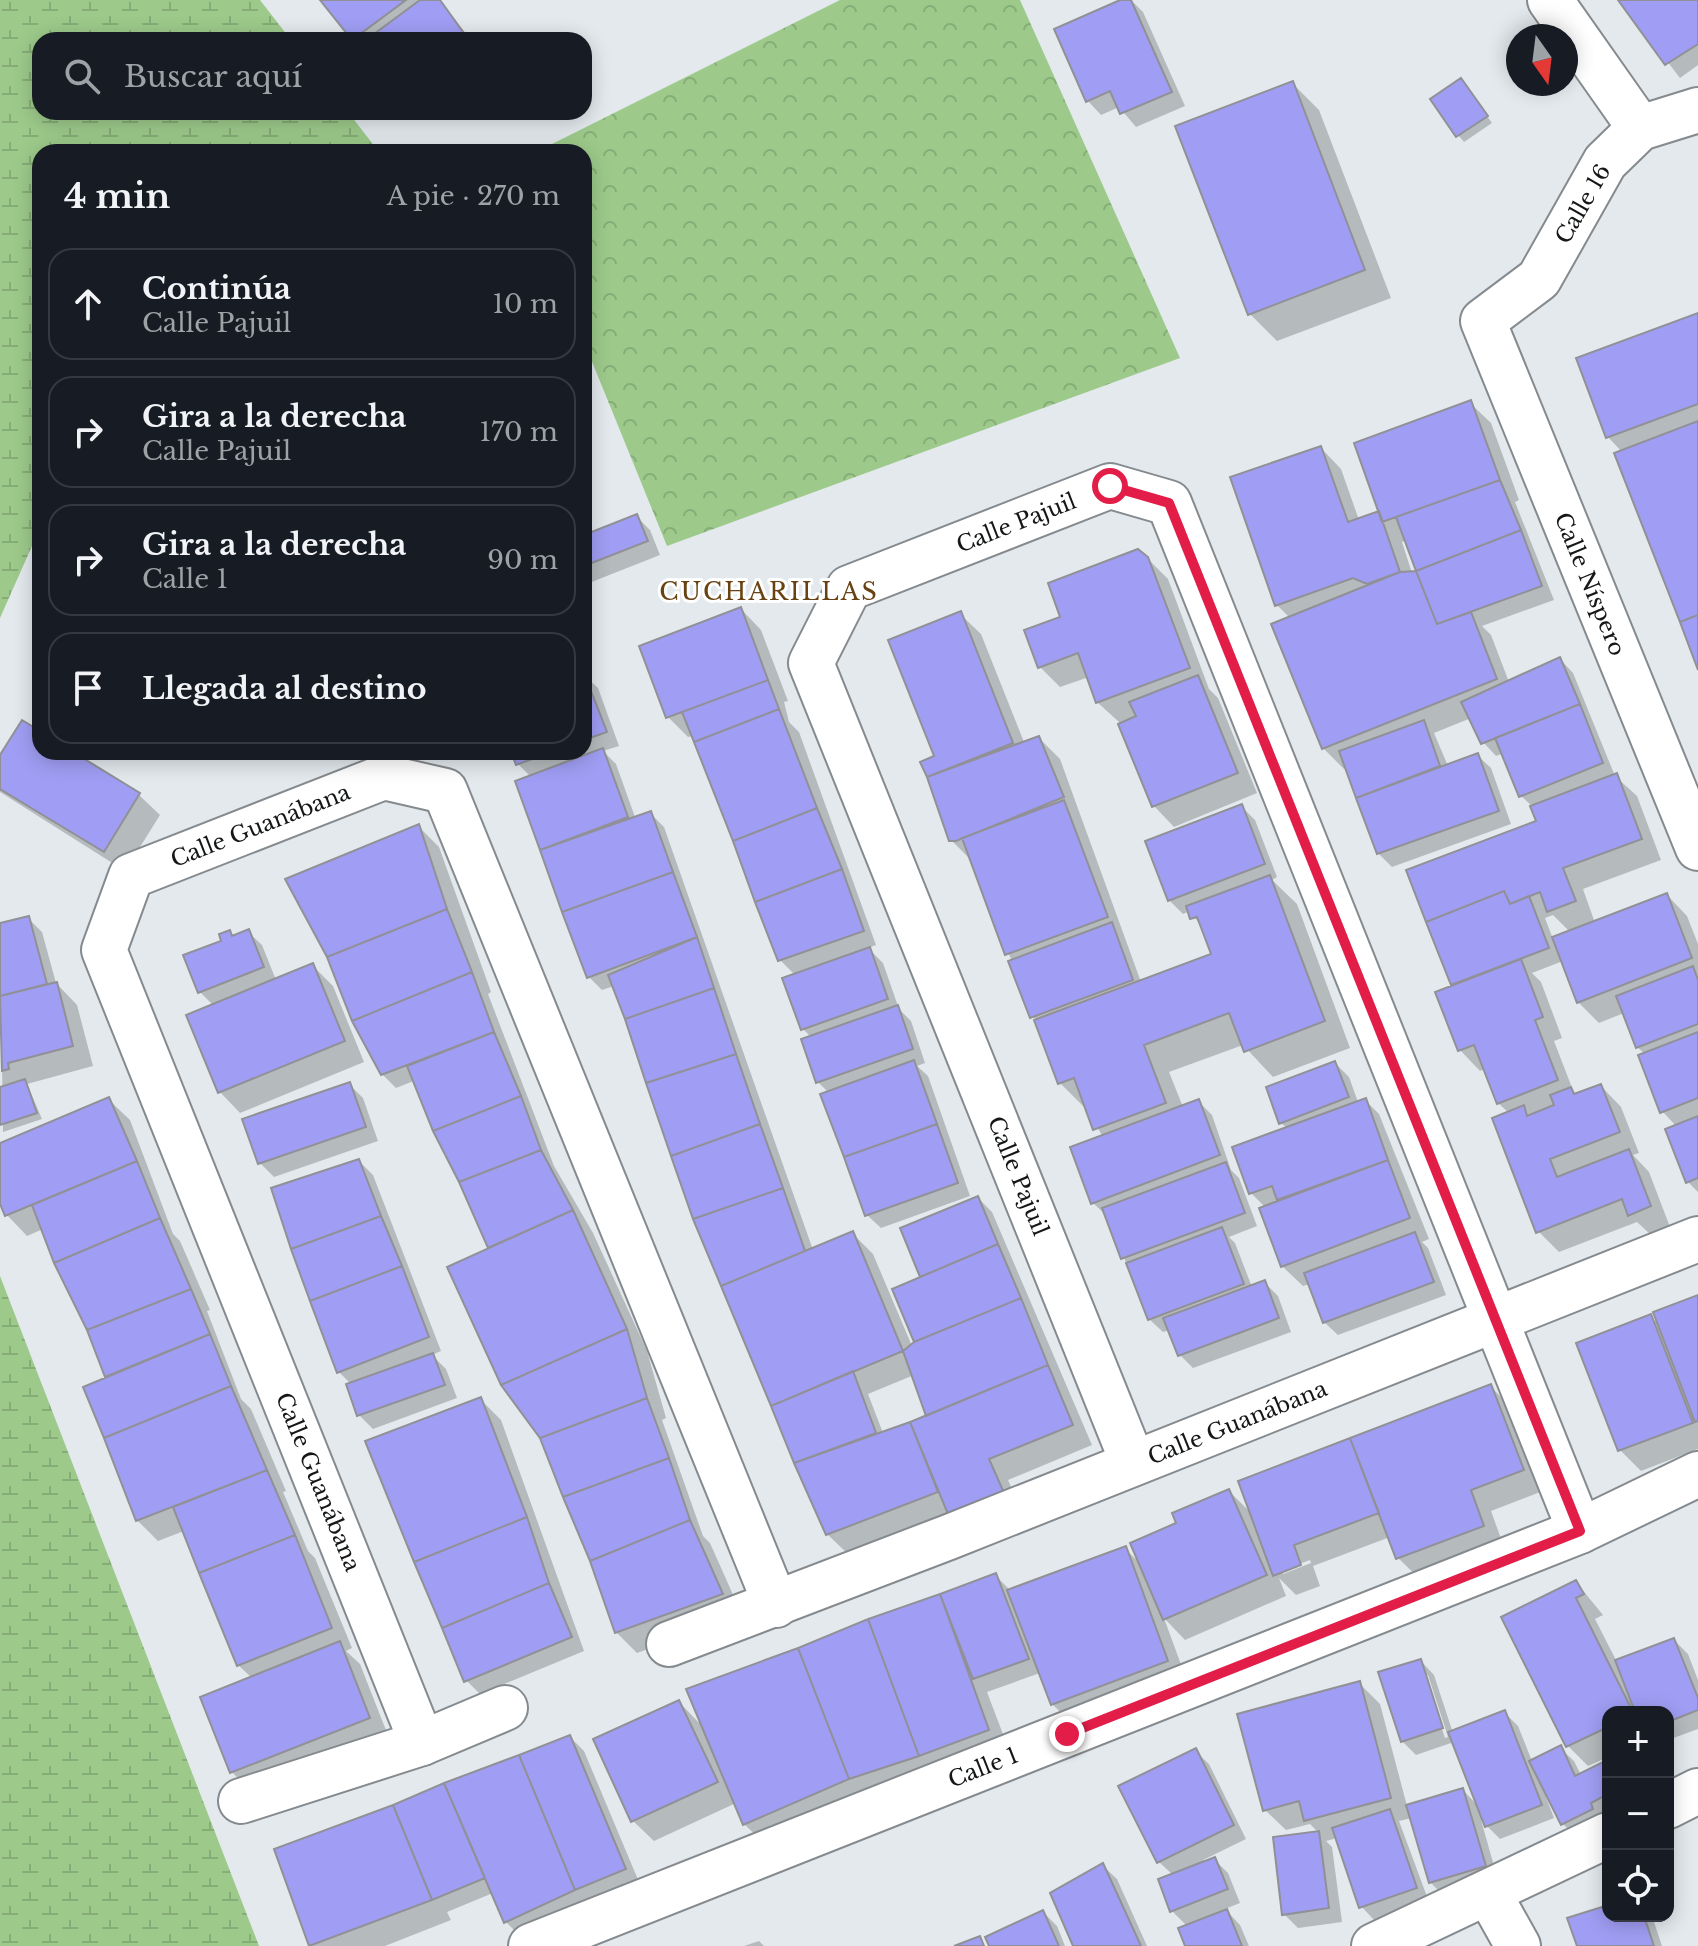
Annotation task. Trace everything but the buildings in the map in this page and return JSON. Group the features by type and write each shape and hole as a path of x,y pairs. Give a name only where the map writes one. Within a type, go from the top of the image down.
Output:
{"street":[{"path":"1550,0 1640,128"},
{"name":"Calle 16","path":"1483,321 1539,279 1605,162 1640,128 1698,110"},
{"name":"Calle Níspero","path":"1483,321 1698,848"},
{"name":"Calle Pajuil","path":"1133,1463 811,663 849,588 1110,486 1169,503 1580,1531"},
{"name":"Calle Guanábana","path":"422,1743 104,950 131,876 160,864 384,777 445,791 776,1605"},
{"name":"Calle Guanábana","path":"669,1644 776,1605 1698,1239"},
{"name":"Calle 1","path":"531,1946 1580,1531 1698,1474"},
{"path":"241,1801 422,1743 505,1708"},
{"path":"1674,1803 1698,1791"},
{"path":"1392,1943 1602,1838"},
{"path":"1489,1894 1518,1946"}],"green space":[{"path":"0,0 260,0 285,32 32,32 32,120 354,120 373,144 32,144 32,546 0,618"},
{"path":"840,0 1020,0 1180,358 667,546 592,362 592,144 552,144"},
{"path":"0,1276 259,1946 0,1946"}],"district":[{"name":"CUCHARILLAS","path":"769,591"}],"route":[{"path":"1067,1734 1580,1531 1169,503 1110,486"}]}
